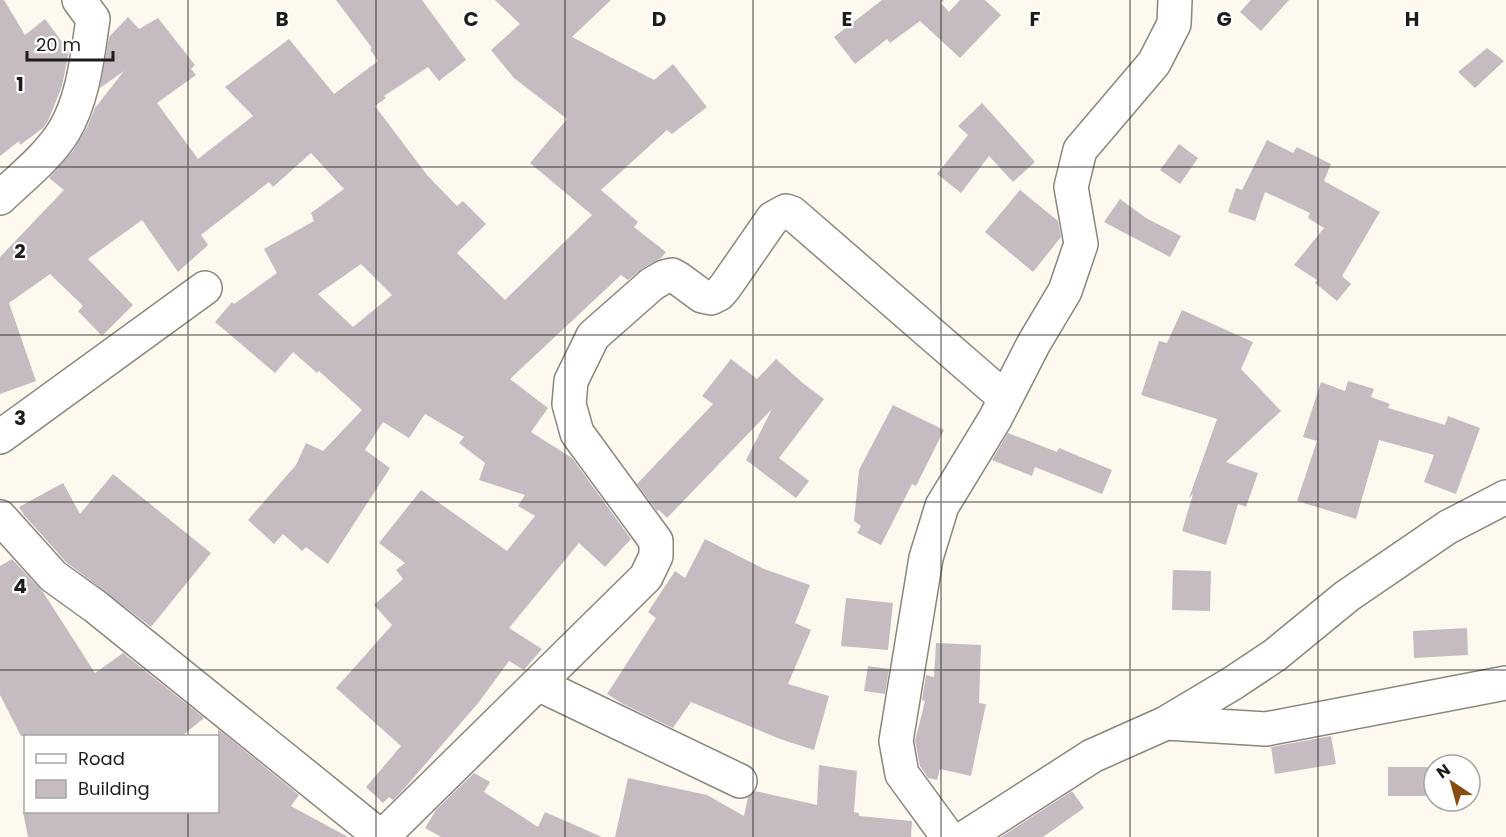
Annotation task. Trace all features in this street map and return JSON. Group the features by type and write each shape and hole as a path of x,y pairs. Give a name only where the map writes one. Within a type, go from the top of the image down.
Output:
{"street":[{"path":"0,198 52,146 64,130 80,94 93,19 79,0"},
{"path":"948,837 902,774 896,741 926,558 942,506 1065,291 1081,244 1071,188 1080,150 1154,63 1174,24 1175,0"},
{"path":"0,517 53,576 96,607 382,837 646,577 656,556 656,541 577,433 569,404 572,381 593,336 652,284 664,277 672,276 702,297 711,298 719,294 773,218 786,211 792,213 1005,398"},
{"path":"0,437 205,288"},
{"path":"966,837 1092,756 1166,723 1233,683 1275,655 1347,596 1448,527 1506,497"},
{"path":"1166,723 1266,729 1506,683"},
{"path":"538,684 740,781"}],"building":[{"path":"0,0 4,0 25,35 45,19 69,51 62,86 48,121 43,128 20,145 19,141 0,156"},
{"path":"336,0 422,0 466,60 439,81 428,67 384,96 386,98 375,106 427,175 457,206 463,201 486,224 457,253 505,300 592,215 530,163 567,119 514,78 491,50 520,24 495,0 611,0 572,37 654,80 673,64 707,107 672,134 667,130 601,190 638,222 634,227 666,252 661,258 628,280 621,275 510,379 548,408 531,432 572,458 631,539 605,567 579,543 509,628 542,649 524,670 509,661 479,702 403,790 393,800 389,797 383,803 366,787 401,746 336,688 392,625 374,605 403,579 396,570 405,563 379,543 421,490 507,551 535,516 518,506 525,495 479,480 485,463 459,443 464,437 425,414 409,438 383,422 365,450 390,468 328,564 306,547 302,551 283,534 274,544 248,520 296,465 306,443 323,451 362,410 319,371 317,373 293,352 275,373 215,322 232,302 234,304 277,273 264,249 314,221 311,213 344,189 311,153 273,187 269,182 201,235 208,245 178,272 142,220 88,259 133,305 102,336 78,311 83,306 50,274 9,303 36,381 0,394 0,257 64,190 49,178 73,151 95,108 124,71 100,88 109,37 128,17 139,29 158,18 195,65 191,69 196,75 157,103 198,159 253,116 225,87 289,39 334,94 378,61 370,49 372,48","holes":["361,264 392,295 353,327 318,294"]},
{"path":"882,0 944,0 941,3 949,12 960,0 985,0 1001,15 960,58 920,21 890,43 887,39 855,64 834,37"},
{"path":"1251,0 1289,0 1261,31 1240,12"},
{"path":"1487,48 1504,61 1475,88 1458,72"},
{"path":"982,103 1035,162 1013,182 989,156 961,193 937,174 968,135 958,126"},
{"path":"1267,140 1293,153 1297,147 1331,164 1324,181 1380,212 1342,276 1351,284 1337,301 1315,283 1317,280 1294,265 1324,228 1308,218 1310,213 1265,192 1255,221 1228,212 1236,188 1242,190"},
{"path":"1179,144 1198,158 1180,184 1160,170"},
{"path":"1020,190 1058,221 1061,237 1033,272 985,232"},
{"path":"1120,199 1146,218 1181,236 1170,257 1104,222"},
{"path":"1182,310 1253,342 1241,369 1281,411 1226,462 1258,473 1246,507 1238,504 1226,545 1182,531 1193,494 1189,498 1217,419 1141,395 1159,341 1167,343"},
{"path":"731,359 757,379 776,359 824,399 779,458 809,481 796,498 746,460 772,409 667,518 659,510 657,511 637,484 713,404 702,396"},
{"path":"1348,381 1374,389 1371,397 1390,404 1388,408 1445,425 1448,416 1480,428 1456,494 1424,482 1434,455 1379,440 1356,519 1297,501 1317,441 1303,437 1321,382 1345,391"},
{"path":"893,405 944,430 916,486 912,484 881,545 857,533 861,526 854,521 859,470"},
{"path":"1008,433 1057,452 1059,448 1112,470 1102,494 1035,467 1032,476 992,460"},
{"path":"113,474 211,553 151,627 66,562 19,507 63,483 80,514"},
{"path":"705,539 764,569 810,585 795,623 811,630 788,684 829,696 814,750 780,739 691,702 673,728 607,694 656,618 648,612 675,571 685,578"},
{"path":"12,559 43,592 95,673 123,653 204,718 183,735 21,736 0,695 0,566"},
{"path":"1173,570 1211,571 1210,611 1172,610"},
{"path":"846,598 893,603 888,650 841,646"},
{"path":"1467,628 1468,655 1414,658 1413,631"},
{"path":"936,643 981,645 979,703 986,704 971,776 940,769 937,780 928,778 920,766 915,741 925,701 922,700 926,675 934,677"},
{"path":"868,666 889,669 885,694 864,691"},
{"path":"218,729 299,795 291,806 348,837 28,837 23,812 219,813"},
{"path":"1331,736 1336,764 1275,774 1271,747"},
{"path":"819,765 857,771 854,812 859,813 859,816 912,821 911,837 615,837 628,778 707,795 744,816 748,797 755,791 817,805"},
{"path":"1388,767 1422,767 1422,796 1388,796"},
{"path":"474,773 490,782 484,792 538,827 545,812 602,837 441,837 425,828 436,810"},
{"path":"1072,791 1084,808 1043,837 1001,837"}]}
